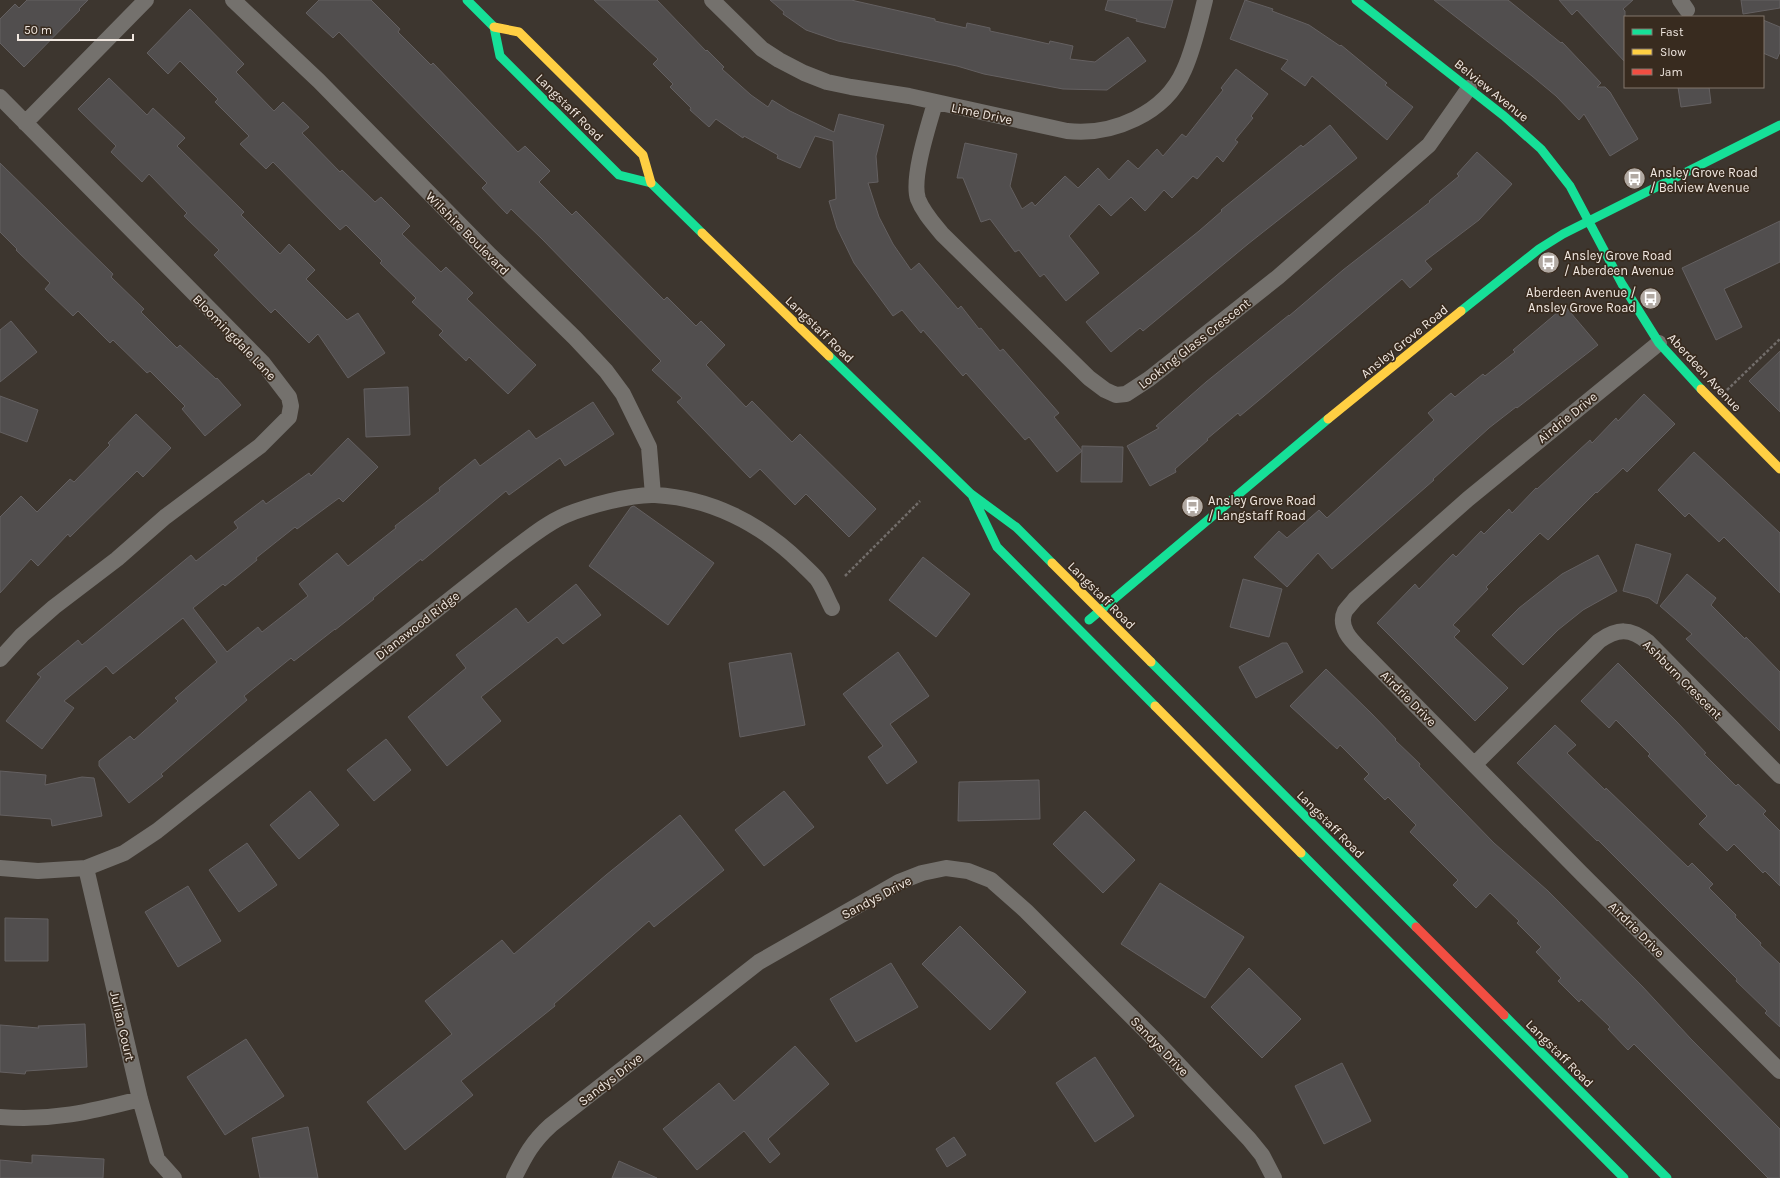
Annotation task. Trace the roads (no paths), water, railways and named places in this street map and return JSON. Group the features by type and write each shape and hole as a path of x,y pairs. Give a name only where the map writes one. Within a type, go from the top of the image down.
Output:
{"main road":[{"path":"467,0 494,27"},
{"name":"Belview Avenue","path":"1356,0 1470,88 1541,149 1570,186 1589,221"},
{"name":"Langstaff Road","path":"650,183 643,155 519,32 494,27 500,56 619,176 650,183 971,494 1016,527 1667,1178"},
{"name":"Ansley Grove Road","path":"1078,629 1226,503 1511,271 1563,234 1780,125"},
{"name":"Aberdeen Avenue","path":"1589,221 1626,290 1659,343 1690,378 1780,469"},
{"name":"Langstaff Road","path":"971,494 997,547 1624,1178"}],"street":[{"path":"26,123 146,0"},
{"name":"Wilshire Boulevard","path":"234,0 319,81 606,371 623,394 649,447 653,495"},
{"name":"Lime Drive","path":"712,0 762,49 804,73 827,82 909,96 935,103 1067,131 1083,133 1125,124 1159,103 1174,87 1184,72 1192,52 1205,0"},
{"name":"Looking Glass Crescent","path":"935,103 917,177 918,198 926,214 942,234 1088,378 1105,390 1116,394 1126,394 1183,354 1278,277 1414,158 1428,145 1470,88"},
{"name":"Bloomingdale Lane","path":"0,97 263,363 289,397 291,406 289,417 260,446 165,517 117,558 54,607 22,635 0,659"},
{"name":"Airdrie Drive","path":"1659,343 1468,499 1355,599 1345,612 1345,630 1350,638 1582,874 1780,1071"},
{"name":"Dianawood Ridge","path":"0,868 38,871 86,868 124,853 158,831 426,618 534,535 565,515 614,500 653,495 688,499 725,511 758,527 782,544 818,579 832,608"},
{"name":"Ashburn Crescent","path":"1475,764 1599,641 1608,635 1620,631 1636,633 1648,642 1780,776"},
{"name":"Julian Court","path":"86,868 140,1099 157,1159 174,1178"},
{"name":"Sandys Drive","path":"514,1178 524,1158 537,1138 551,1125 759,962 899,882 922,873 946,868 968,872 991,880 1026,911 1159,1044 1249,1139 1262,1155 1274,1178"},
{"path":"0,1117 19,1119 74,1115 140,1099"}],"place":[{"name":"Ansley Grove Road / Belview Avenue","path":"1634,179"},
{"name":"Ansley Grove Road / Aberdeen Avenue","path":"1549,262"},
{"name":"Aberdeen Avenue / Ansley Grove Road","path":"1651,299"},
{"name":"Ansley Grove Road / Langstaff Road","path":"1193,507"}]}
